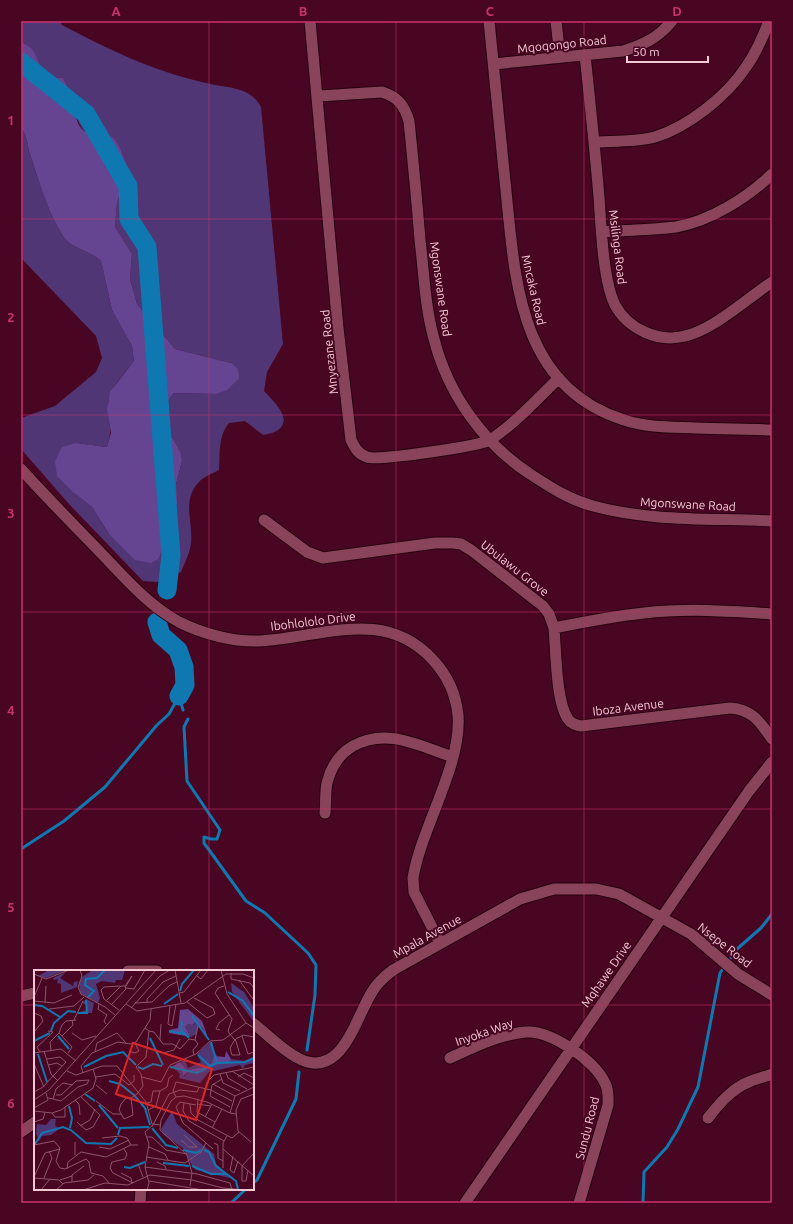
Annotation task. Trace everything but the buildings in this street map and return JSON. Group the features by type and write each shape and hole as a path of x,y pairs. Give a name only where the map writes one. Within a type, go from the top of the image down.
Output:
{"street":[{"name":"Mnyezane Road","path":"310,21 338,328 351,440 355,448 360,454 372,459 447,449 489,441 507,427 559,378"},
{"name":"Mncaka Road","path":"489,21 514,274 531,334 545,361 575,394 611,416 639,424 667,427 772,430"},
{"path":"556,21 560,57"},
{"name":"Mqoqongo Road","path":"494,64 623,51 640,46 654,39 672,21"},
{"path":"594,142 653,137 672,131 692,119 722,96 746,69 760,44 769,21"},
{"name":"Msilinga Road","path":"585,55 602,232 609,286 615,305 632,324 645,332 655,336 674,338 694,333 710,325 772,282"},
{"name":"Mgonswane Road","path":"318,96 382,92 398,99 406,111 409,122 425,287 434,338 439,355 460,400 489,441 516,464 546,485 574,500 592,506 664,518 772,520"},
{"path":"602,232 676,226 704,219 726,208 772,174"},
{"name":"Ibohlololo Drive","path":"21,469 146,598 179,622 197,630 229,638 258,641 359,628 387,632 410,641 427,653 441,669 454,696 458,716 458,731 453,756 413,878 414,892 440,943"},
{"name":"Ubulawu Grove","path":"264,520 307,552 322,558 435,543 461,544 471,550 543,606 549,614 554,628"},
{"path":"554,628 607,618 646,613 695,611 772,614"},
{"name":"Iboza Avenue","path":"554,628 562,704 569,721 574,725 581,726 730,708 740,709 750,713 772,739"},
{"path":"325,813 327,783 332,769 338,758 360,742 372,738 390,738 453,756"},
{"name":"Mqhawe Drive","path":"465,1203 570,1048 753,786 772,762"},
{"name":"Mpala Avenue","path":"254,1024 295,1057 313,1063 330,1060 341,1050 377,984 394,970 520,899 554,889 596,889 608,891 619,894 662,917"},
{"name":"Nsepe Road","path":"662,917 691,934 738,974 772,995"},
{"path":"21,996 34,993"},
{"name":"Inyoka Way","path":"450,1058 477,1046 526,1032 544,1034 570,1048"},
{"name":"Sundu Road","path":"570,1048 591,1064 601,1076 608,1094 608,1105 579,1203"},
{"path":"708,1118 734,1090 750,1081 772,1074"},
{"path":"21,1132 34,1123"},
{"path":"140,1203 141,1190"}],"shaded area":[{"path":"21,21 60,21 62,25 136,61 175,75 241,90 253,96 261,107 283,344 267,372 264,391 280,410 284,421 278,430 273,433 263,435 245,421 229,423 225,428 221,439 219,470 200,481 190,497 189,512 191,543 181,572 157,582 143,581 69,504 21,449 21,418 55,406 96,372 102,358 96,336 21,258 21,128 26,137 44,196 57,226 66,240 71,244 92,254 101,261 112,310 132,346 134,361 112,390 108,403 110,432 107,447 76,443 74,493 92,507 109,534 161,552 165,527 176,504 176,484 182,461 181,453 173,439 157,421 155,413 174,393 216,394 231,363 175,349 137,304 130,279 132,254 115,227 117,203 128,168 108,135 88,133 82,128 63,78 51,77 46,73 29,46 21,42"},
{"path":"21,42 29,46 35,54 41,67 48,75 51,77 63,78 69,90 76,117 81,128 89,133 112,137 121,150 128,169 117,203 115,227 132,254 130,279 137,304 175,349 231,363 238,369 239,378 227,390 216,394 174,393 156,413 157,421 173,439 181,453 182,461 176,484 177,504 165,527 161,552 158,559 151,563 135,560 109,534 92,507 74,493 57,476 55,461 62,447 76,443 107,447 111,433 107,409 110,392 134,361 132,346 112,310 101,261 92,254 76,247 66,240 52,216 44,196 26,137 21,128"}],"waterway":[{"path":"21,62 86,114 128,186 129,219 147,247 171,555 167,590"},
{"path":"157,622 161,635 178,650 184,667 185,685 179,696"},
{"path":"179,696 183,710"},
{"path":"21,849 64,821 105,787 157,725 169,714 179,696"},
{"path":"188,719 184,727 187,781 220,830 217,839 204,837 204,843 246,901 265,913 308,953 316,965 315,995 307,1050"},
{"path":"643,1203 644,1172 667,1147 678,1129 698,1087 720,973 737,949 761,928 772,914"},
{"path":"254,1182 257,1180 296,1099 299,1072"},
{"path":"231,1203 245,1190"}]}
